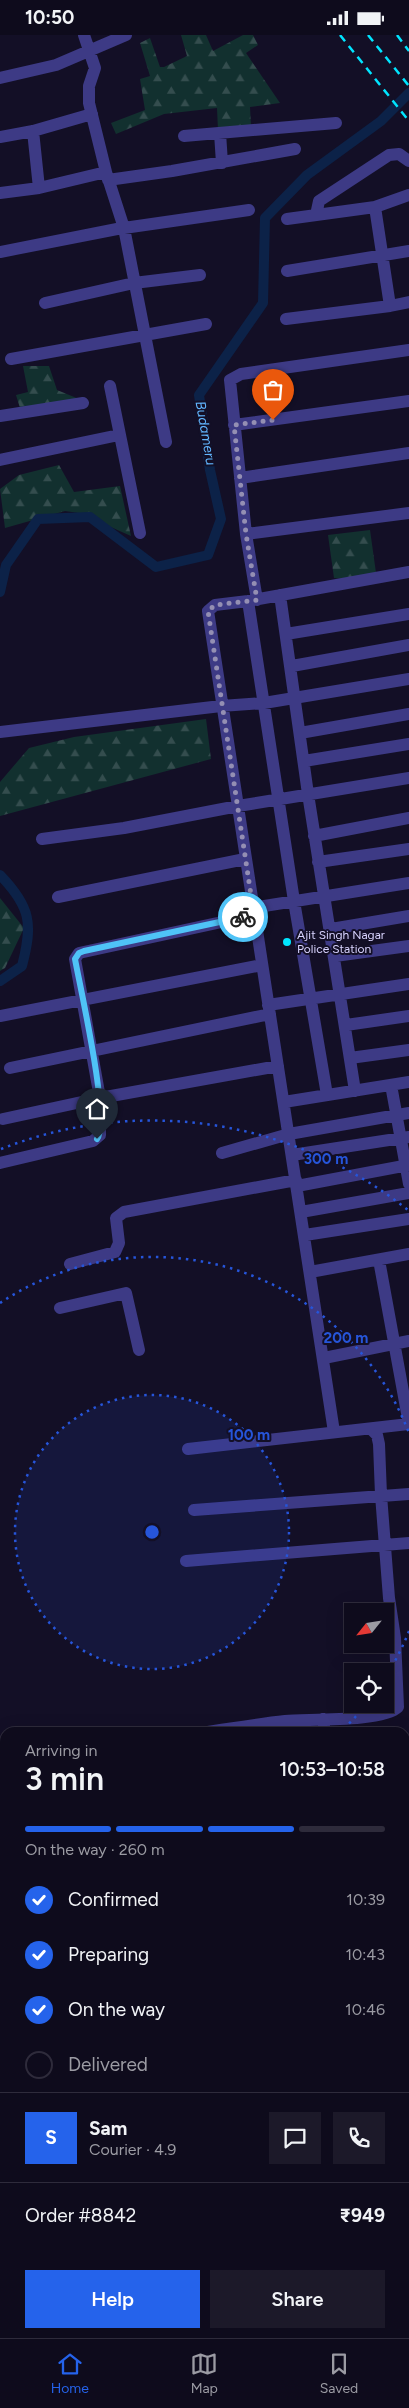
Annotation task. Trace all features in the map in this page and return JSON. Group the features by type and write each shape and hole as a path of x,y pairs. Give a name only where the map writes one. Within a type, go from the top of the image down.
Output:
{"street":[{"path":"84,35 95,68 88,94 92,114 107,176 124,228 166,442"},
{"path":"0,78 56,65 126,35"},
{"path":"0,137 33,131 92,114"},
{"path":"184,136 336,123"},
{"path":"33,131 39,188"},
{"path":"220,133 222,163"},
{"path":"0,193 107,176 222,163 295,149"},
{"path":"316,215 318,201 389,155 398,154 409,161"},
{"path":"287,219 374,207 409,195"},
{"path":"374,207 390,306"},
{"path":"0,252 124,228 249,210"},
{"path":"287,271 409,251"},
{"path":"45,303 134,283 200,275"},
{"path":"286,319 409,303"},
{"path":"11,359 206,323"},
{"path":"327,1095 294,901 264,703 230,384 236,375 409,350"},
{"path":"110,386 140,533"},
{"path":"234,425 409,401"},
{"path":"0,417 83,403"},
{"path":"0,461 120,435"},
{"path":"240,477 409,453"},
{"path":"246,534 409,513"},
{"path":"334,1432 305,1235 221,706 208,611 215,605 253,601 409,572"},
{"path":"280,595 292,666 318,863 326,896 355,1091"},
{"path":"286,634 409,614"},
{"path":"292,666 409,645"},
{"path":"0,732 221,706 264,703 409,679"},
{"path":"300,733 409,714"},
{"path":"304,761 409,744"},
{"path":"42,839 124,828 238,806 409,778"},
{"path":"314,836 409,818"},
{"path":"318,863 409,849"},
{"path":"58,897 245,859"},
{"path":"0,1163 97,1139 102,1127 100,1098 75,959 79,953 294,901 409,883"},
{"path":"331,929 409,916"},
{"path":"335,956 409,946"},
{"path":"0,1016 262,965"},
{"path":"10,1068 311,999 409,985"},
{"path":"346,1025 409,1016"},
{"path":"350,1058 409,1050"},
{"path":"3,1119 100,1098 278,1067"},
{"path":"284,1102 409,1082"},
{"path":"391,1085 403,1114 409,1184"},
{"path":"222,1153 289,1134 403,1114"},
{"path":"292,1155 405,1138"},
{"path":"70,1263 115,1252 119,1243 116,1218 124,1212 407,1165"},
{"path":"301,1212 409,1193"},
{"path":"305,1235 409,1219"},
{"path":"310,1272 409,1254"},
{"path":"188,1449 334,1432 372,1430 409,1424 378,1260"},
{"path":"60,1308 126,1293 139,1350"},
{"path":"324,1358 409,1341"},
{"path":"244,1727 287,1721 386,1714 394,1711 404,1701 396,1651 384,1545 380,1495 379,1444 377,1435 372,1430"},
{"path":"194,1510 409,1494"},
{"path":"186,1561 409,1543"},
{"path":"396,1651 409,1651"},
{"path":"323,1719 324,1727"}],"green space":[{"path":"181,35 206,35 213,51 243,35 253,35 258,45 246,53 280,103 250,107 251,126 218,130 217,108 164,114 116,134 111,123 145,110 140,79 150,76 140,43 150,38 160,67 164,67 187,56"},
{"path":"23,366 49,366 57,390 79,399 20,408 16,395 28,392"},
{"path":"59,465 74,492 120,486 131,536 79,513 65,511 5,528 0,489 19,475"},
{"path":"370,530 376,573 345,579 334,578 328,535"},
{"path":"206,719 211,759 0,816 0,782 29,748 74,737"},
{"path":"0,898 24,928 5,968 0,971"}],"waterway":[{"name":"Budameru","path":"0,592 6,565 38,519 90,517 156,567 208,555 221,519 210,470 199,395 263,303 265,218 307,175 381,121 409,93"},
{"name":"Budameru","path":"0,875 18,897 27,917 28,927 28,939 22,966 0,981"}],"railway":[{"path":"340,35 409,121"},
{"path":"368,35 409,86"},
{"path":"397,35 409,51"}],"way so far":[{"path":"243,917 254,915 208,611 210,607 215,605 257,600 246,534 234,425 273,420"}],"place":[{"name":"Ajit Singh Nagar Police Station","path":"287,942"}],"route":[{"path":"97,1139 102,1127 100,1098 75,959 79,953 84,951 243,917"}]}
